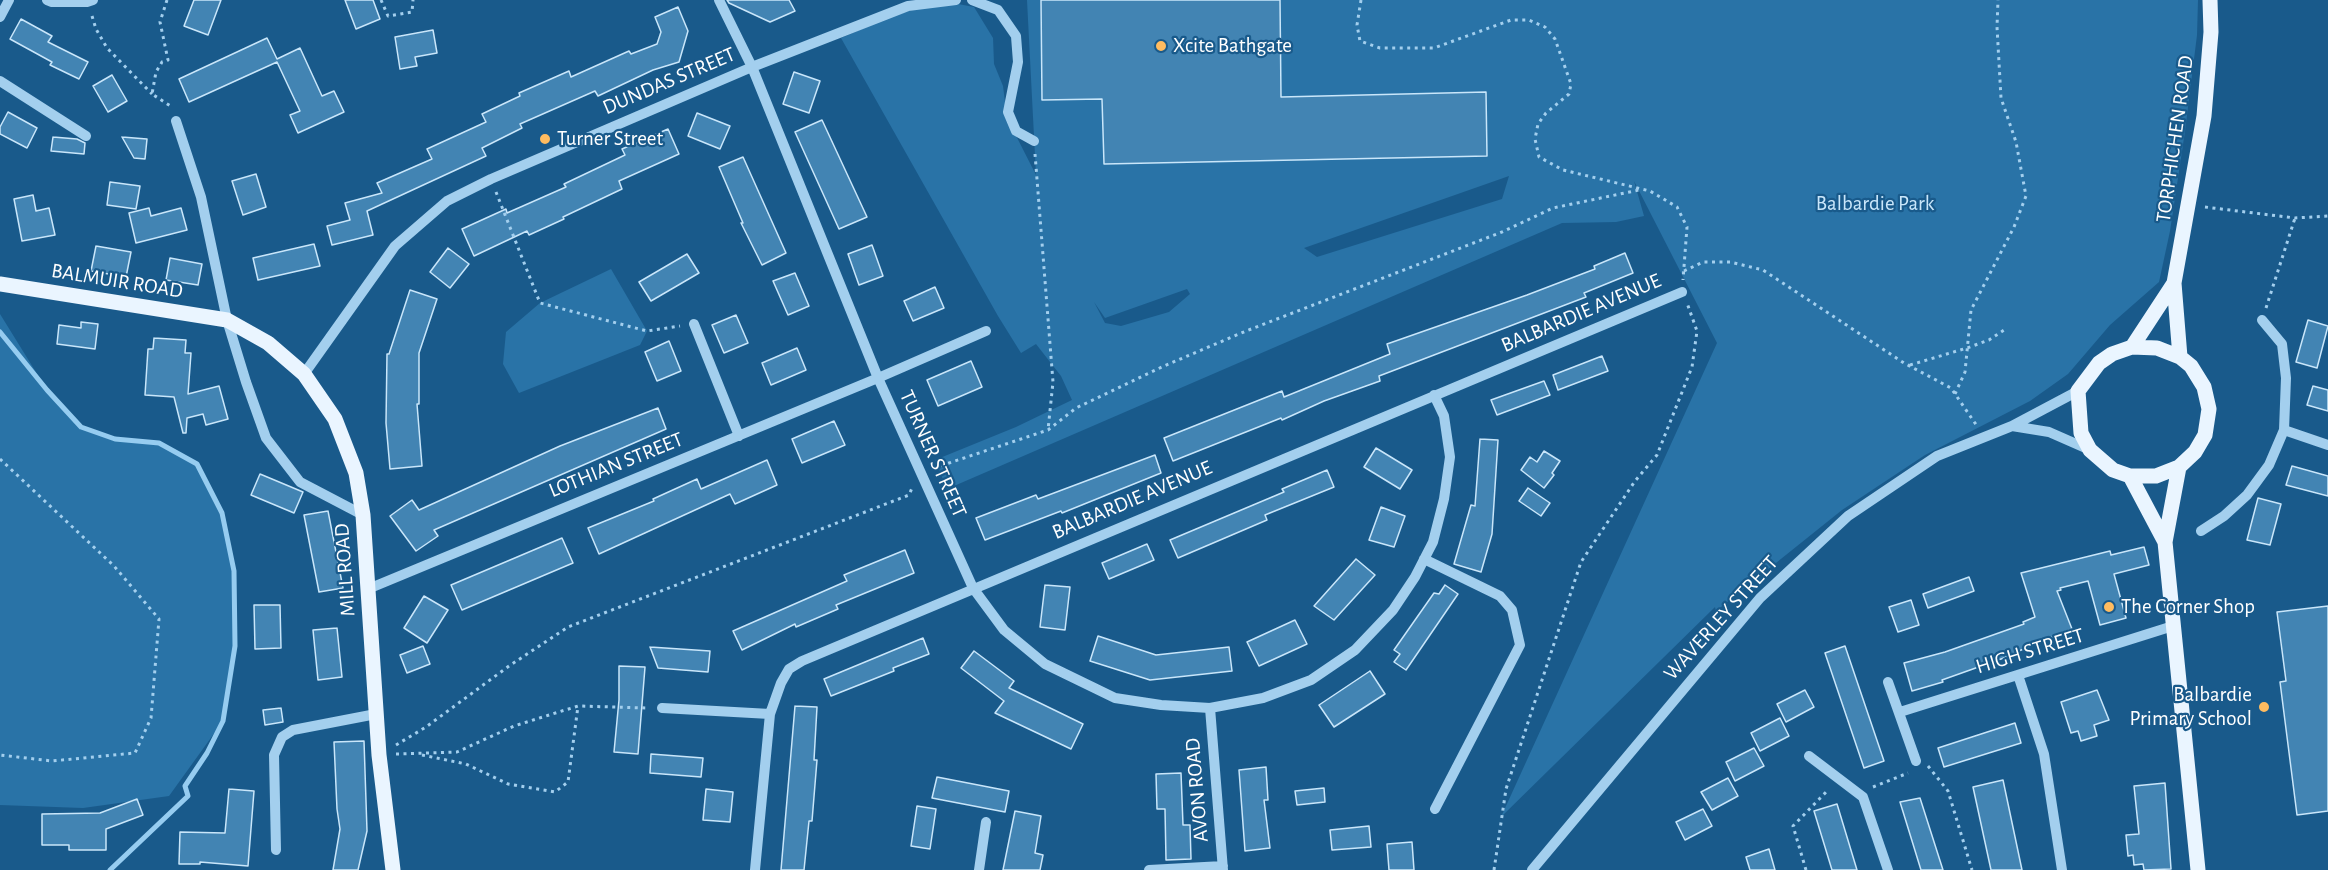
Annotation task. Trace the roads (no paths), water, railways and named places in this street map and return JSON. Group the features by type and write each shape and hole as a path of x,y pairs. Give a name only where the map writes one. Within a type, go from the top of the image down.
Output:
{"main road":[{"name":"TORPHICHEN ROAD","path":"2174,283 2204,116 2211,32 2210,0"},
{"path":"2132,347 2174,283"},
{"path":"2174,283 2180,357"},
{"name":"BALMUIR ROAD","path":"0,284 227,320"},
{"name":"MILL ROAD","path":"227,320 268,343 304,374 336,419 356,473 363,515 379,755 393,870"},
{"path":"2132,347 2157,348 2180,357 2191,366 2204,387 2209,409 2205,435 2195,452 2179,467 2156,476 2130,476 2113,470 2090,450 2081,433 2078,391 2099,363 2112,354 2132,347"},
{"path":"2179,467 2165,542 2198,870"},
{"path":"2130,476 2165,542"}],"street":[{"path":"0,17 9,0"},
{"path":"47,0 87,2 93,0"},
{"name":"TURNER STREET","path":"718,0 752,67 878,378 973,588 1004,630 1046,664 1115,698 1161,705 1210,708 1263,698 1311,680 1355,650 1393,610 1415,578 1433,542 1444,500 1450,457 1443,416 1434,395"},
{"name":"DUNDAS STREET","path":"304,374 395,246 447,201 491,179 752,67 908,6 956,0"},
{"path":"972,0 998,10 1016,36 1018,62 1008,112 1016,131 1034,141"},
{"path":"0,81 86,136"},
{"path":"176,121 201,197 227,320 246,382 267,438 300,482 363,515"},
{"name":"BALBARDIE AVENUE","path":"756,870 770,714 789,669 802,661 973,588 1682,292"},
{"path":"2201,531 2224,516 2247,495 2269,465 2284,430 2286,378 2282,344 2262,320"},
{"path":"694,324 739,436"},
{"name":"LOTHIAN STREET","path":"368,589 986,332"},
{"name":"WAVERLEY STREET","path":"1532,870 1760,598 1848,516 1937,456 2012,426 2078,391"},
{"path":"2012,426 2049,432 2090,450"},
{"path":"2284,430 2328,445"},
{"path":"1424,560 1500,596 1512,610 1520,645 1435,809"},
{"name":"HIGH STREET","path":"1900,712 2173,626"},
{"path":"2018,675 2044,754 2061,870"},
{"path":"1888,682 1916,761"},
{"path":"662,708 770,714"},
{"name":"AVON ROAD","path":"1210,708 1223,868"},
{"path":"276,850 274,755 282,737 293,730 376,714"},
{"path":"1809,756 1863,797 1888,870"},
{"path":"980,870 986,822"},
{"path":"1149,870 1223,868"}],"waterway":[{"path":"0,332 47,390 81,427 115,439 159,443 197,464 222,513 234,571 235,646 223,721 207,753 185,786 188,796 110,870"}],"place":[{"name":"Xcite Bathgate","path":"1161,46"},
{"name":"Turner Street","path":"545,139"},
{"name":"The Corner Shop","path":"2109,607"},
{"name":"Balbardie Primary School","path":"2264,707"}],"park label":[{"name":"Balbardie Park","path":"1875,204"}]}
